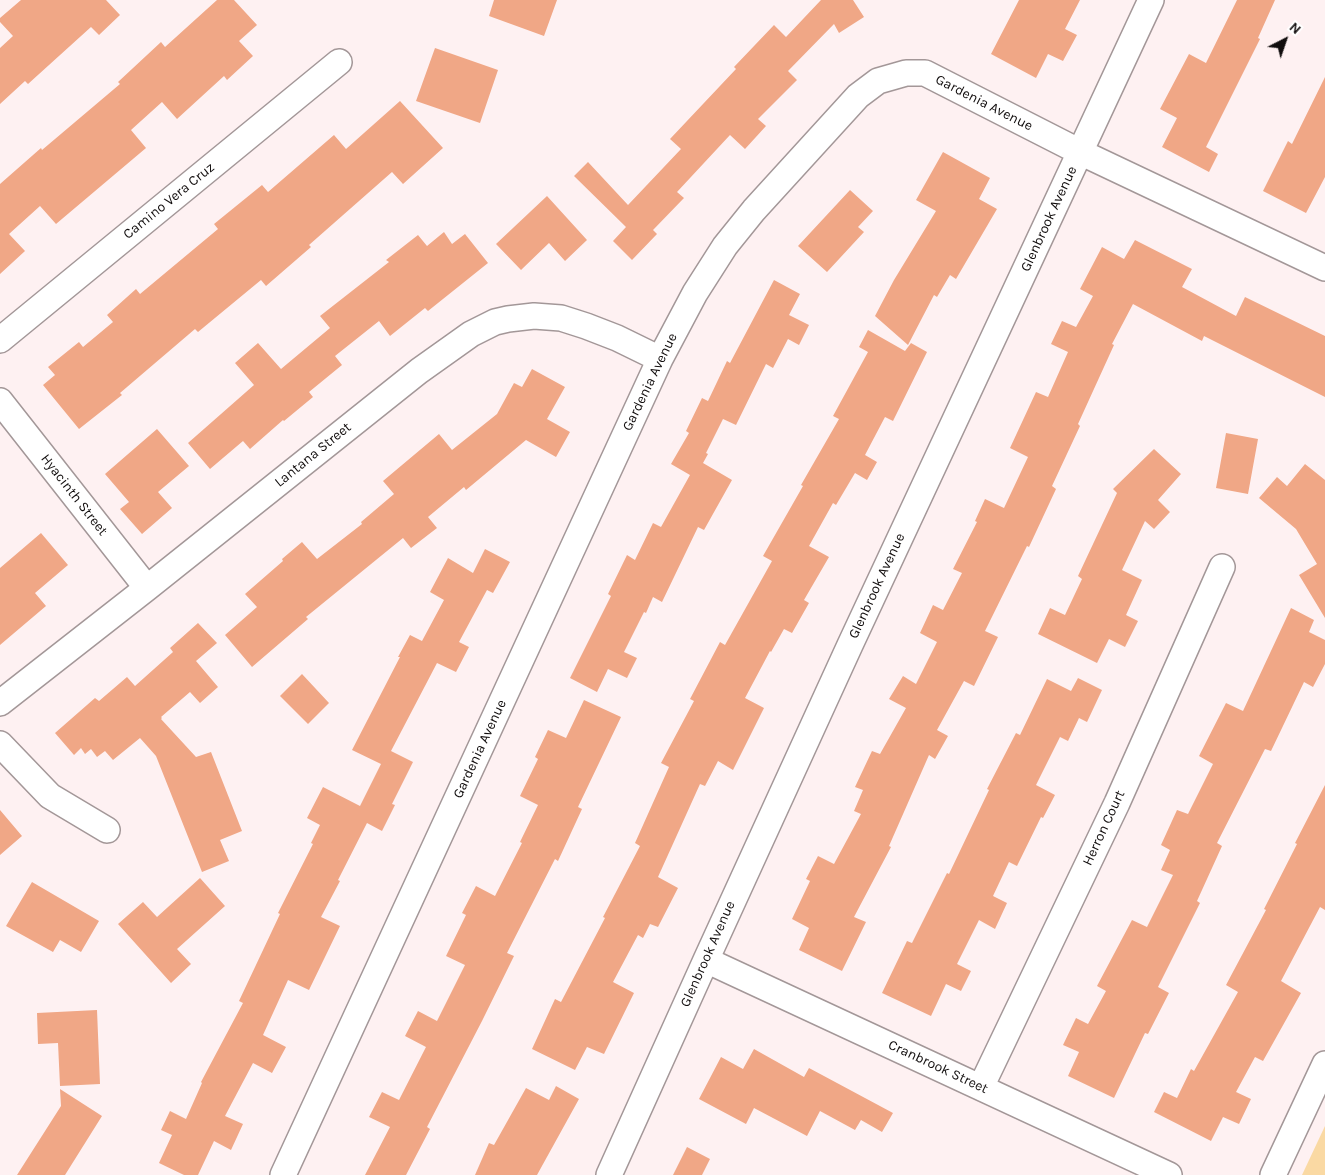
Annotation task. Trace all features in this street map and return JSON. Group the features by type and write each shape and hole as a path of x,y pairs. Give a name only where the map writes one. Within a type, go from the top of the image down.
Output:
{"street":[{"name":"Glenbrook Avenue","path":"610,1175 850,645 1151,0"},
{"name":"Camino Vera Cruz","path":"0,340 339,62"},
{"name":"Gardenia Avenue","path":"283,1175 660,359 695,293 725,246 754,210 858,96 878,81 906,73 926,73 1080,152 1325,268"},
{"name":"Lantana Street","path":"0,703 148,588 419,371 471,334 508,318 534,316 560,318 617,338 660,359"},
{"name":"Hyacinth Street","path":"0,401 148,588"},
{"name":"Herron Court","path":"981,1087 1117,803 1222,567"},
{"path":"0,744 50,796 107,830"},
{"name":"Cranbrook Street","path":"706,960 1169,1175"},
{"path":"1273,1175 1325,1064"}],"shaded area":[{"path":"1325,1126 1325,1175 1302,1175"}],"building":[{"path":"21,0 106,0 120,15 99,35 91,27 28,84 25,81 0,104 0,48 13,36 0,22 0,18"},
{"path":"217,0 234,0 257,25 239,41 253,56 227,80 224,76 177,119 162,102 131,130 146,148 56,224 40,206 9,234 25,251 0,274 0,184 120,84 118,82 161,42 165,47"},
{"path":"494,0 557,0 544,36 489,16"},
{"path":"821,0 853,0 864,17 839,33 834,24 788,71 797,80 758,119 766,126 745,149 730,135 677,192 684,198 653,230 657,234 632,260 613,241 626,227 574,176 588,162 628,205 681,149 670,139 736,69 734,67 774,25 786,37"},
{"path":"1019,0 1080,0 1065,29 1077,35 1063,61 1048,54 1036,78 991,54"},
{"path":"1237,0 1275,0 1258,38 1260,39 1206,147 1218,154 1209,172 1162,147 1177,118 1160,109 1189,54 1206,63"},
{"path":"435,48 498,70 480,123 416,101"},
{"path":"1325,77 1325,177 1306,213 1263,191 1288,141 1292,144"},
{"path":"400,101 443,148 403,184 392,172 309,245 311,247 266,286 261,280 198,332 195,329 120,393 122,395 79,429 43,385 55,375 48,367 79,342 83,347 113,322 107,315 136,289 140,294 218,229 214,224 262,185 268,192 334,135 346,149"},
{"path":"943,152 990,178 979,199 997,209 956,279 950,275 937,297 934,295 908,345 875,316 894,280 936,211 916,200"},
{"path":"850,190 873,211 858,227 864,232 827,272 798,246"},
{"path":"547,196 587,240 565,261 549,243 521,270 496,244"},
{"path":"444,232 452,244 465,234 488,263 428,311 425,308 390,336 379,321 335,356 342,365 309,392 313,397 250,449 243,441 210,469 188,443 254,385 235,363 258,343 281,369 330,328 320,316 389,262 386,260 418,235 427,246"},
{"path":"1135,240 1192,269 1182,287 1236,316 1245,297 1325,336 1325,397 1204,336 1202,341 1133,304 1112,344 1114,345 1078,424 1080,426 1052,486 1056,489 1029,547 1027,546 985,631 998,637 974,686 964,681 937,730 948,736 935,759 929,755 889,846 891,847 854,917 866,922 842,971 799,950 809,928 792,919 810,881 806,879 818,856 834,864 861,814 854,811 863,790 855,787 872,751 880,754 906,708 889,699 903,676 916,684 937,642 920,633 933,605 943,610 962,573 953,569 977,522 975,521 985,499 1004,508 1028,457 1010,448 1036,392 1048,397 1068,352 1051,344 1062,321 1076,327 1093,296 1080,289 1102,247 1124,259"},
{"path":"774,280 800,294 789,315 809,325 799,345 788,339 773,368 766,364 736,425 723,419 703,463 732,480 704,530 698,527 662,602 653,597 646,613 644,612 624,652 637,658 627,678 608,669 597,692 570,678 611,596 608,594 627,555 635,560 653,523 661,527 690,475 671,464 689,433 686,431 702,398 708,401 727,361 730,363"},
{"path":"868,330 905,351 911,343 927,352 893,421 885,417 865,455 877,462 867,480 855,473 836,505 833,503 809,546 829,557 804,600 809,603 792,633 784,629 745,698 764,708 733,770 718,761 705,786 700,784 658,877 678,888 658,927 650,924 643,938 638,935 613,982 634,993 604,1054 587,1047 575,1070 532,1049 555,999 561,1002 640,846 635,843 669,767 661,763 694,701 690,699 720,642 725,645 772,561 763,556 839,419 833,416 868,352 859,347"},
{"path":"532,369 565,387 547,419 570,432 556,457 526,440 466,490 464,487 428,517 437,528 411,548 403,538 306,617 308,619 252,667 225,635 257,607 245,594 302,542 317,559 362,524 361,522 394,494 383,481 439,434 452,450 497,414 514,383 522,387"},
{"path":"157,429 189,466 158,492 172,508 142,534 120,509 129,502 105,474"},
{"path":"1226,433 1258,439 1248,494 1216,488"},
{"path":"1154,449 1181,474 1158,500 1170,512 1154,529 1145,521 1122,570 1142,580 1126,615 1138,621 1125,647 1109,639 1097,663 1038,634 1050,608 1065,615 1082,579 1078,576 1117,493 1113,489"},
{"path":"1305,464 1325,480 1325,618 1299,575 1317,564 1296,529 1259,498 1277,477 1287,486"},
{"path":"41,533 68,565 35,593 46,606 0,645 0,568"},
{"path":"485,549 510,562 493,593 487,590 459,642 469,647 456,672 437,663 391,751 413,762 392,804 395,805 382,831 367,823 338,880 340,881 321,917 340,926 309,990 288,980 263,1035 286,1047 272,1073 253,1063 225,1116 243,1124 231,1150 214,1141 198,1175 184,1175 159,1163 172,1135 161,1130 170,1111 186,1119 201,1082 243,1003 239,1001 280,914 278,913 313,844 311,843 320,825 307,818 323,787 360,806 381,764 352,750 410,635 422,641 444,600 430,592 448,558 473,573"},
{"path":"1291,608 1314,620 1309,632 1325,640 1325,664 1313,687 1304,682 1271,751 1265,749 1217,843 1222,846 1197,901 1200,903 1158,987 1169,993 1148,1034 1145,1033 1114,1098 1068,1076 1079,1052 1063,1045 1076,1018 1088,1024 1106,991 1097,986 1132,920 1147,927 1173,875 1161,870 1170,850 1161,845 1177,810 1188,814 1213,764 1199,756 1226,703 1243,711"},
{"path":"198,623 217,643 196,661 218,687 200,703 190,692 161,719 196,757 211,752 242,831 220,840 229,861 202,872 156,756 140,738 113,760 105,751 97,757 91,749 85,754 81,748 74,755 55,733 95,698 99,701 127,677 135,686 173,652 170,648"},
{"path":"302,674 329,703 308,724 280,696"},
{"path":"1078,678 1102,690 1087,722 1079,718 1068,741 1060,737 1036,785 1055,795 1043,818 1041,817 1017,866 1009,862 993,896 1007,903 995,929 979,920 957,964 971,971 961,991 946,984 931,1016 882,993 907,941 912,943 947,873 949,874 989,790 987,789 1016,733 1020,735 1047,679 1071,691"},
{"path":"584,700 621,717 578,807 582,809 558,861 555,859 507,953 514,956 427,1127 430,1129 406,1175 365,1175 390,1127 369,1117 382,1092 399,1100 426,1047 405,1036 418,1011 437,1021 465,965 446,956 466,915 462,913 476,886 495,896 522,843 520,842 538,805 520,796 538,759 535,757 548,730 566,738"},
{"path":"1325,785 1325,910 1320,907 1281,981 1301,993 1263,1061 1255,1057 1236,1092 1251,1099 1239,1124 1223,1117 1211,1141 1154,1112 1164,1092 1177,1098 1191,1069 1194,1071 1238,992 1226,985 1266,910 1264,909 1297,844 1295,843"},
{"path":"0,810 22,836 0,855"},
{"path":"200,878 225,906 177,949 191,964 171,983 118,924 143,902 157,917"},
{"path":"32,882 99,921 81,952 60,940 53,952 6,926"},
{"path":"97,1010 100,1084 60,1086 58,1043 38,1044 37,1013"},
{"path":"754,1049 804,1077 809,1068 893,1113 882,1132 861,1120 855,1130 820,1111 807,1136 754,1108 746,1124 699,1099 721,1057 743,1069"},
{"path":"556,1086 579,1099 537,1175 475,1175 489,1143 494,1145 526,1088 549,1100"},
{"path":"60,1089 102,1116 65,1175 17,1175 61,1106"},
{"path":"687,1147 710,1159 702,1175 673,1175"}]}
